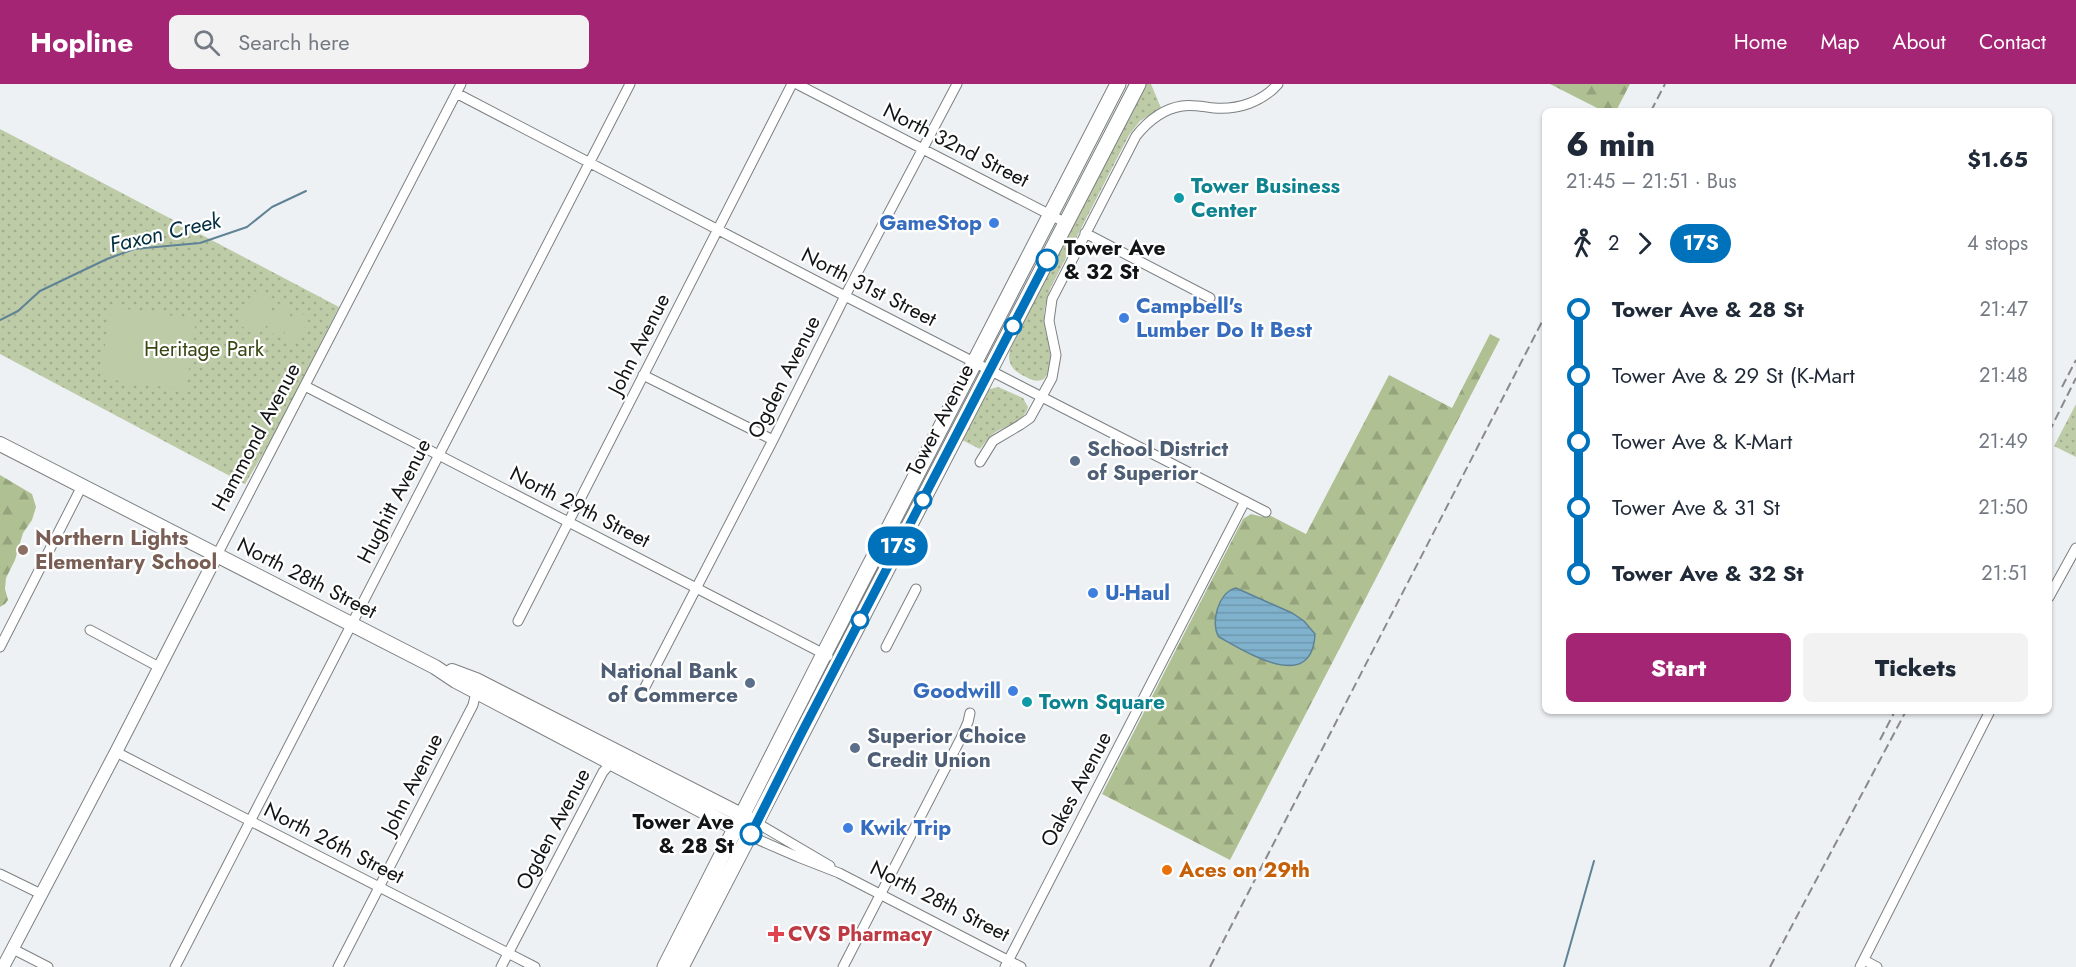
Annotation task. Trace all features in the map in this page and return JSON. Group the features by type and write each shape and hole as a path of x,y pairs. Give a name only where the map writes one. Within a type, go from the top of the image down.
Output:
{"main road":[{"name":"Tower Avenue","path":"665,967 1119,84"},
{"name":"Tower Avenue","path":"681,967 1138,84"},
{"name":"North 28th Street","path":"0,444 435,667 668,779 739,822"},
{"name":"North 28th Street","path":"477,686 611,763 754,829"}],"street":[{"name":"Hughitt Avenue","path":"175,967 630,84"},
{"name":"John Avenue","path":"518,621 792,84"},
{"name":"North 32nd Street","path":"797,84 1066,223"},
{"name":"Ogden Avenue","path":"645,687 845,296 957,84"},
{"path":"980,462 993,441 1027,420 1052,378 1056,365 1055,347 1049,321 1052,299 1136,136 1160,114 1186,105 1226,108 1247,105 1270,93 1278,84"},
{"name":"North 31st Street","path":"458,88 718,230 1266,512"},
{"name":"Hammond Avenue","path":"3,967 117,752 216,555 458,88"},
{"path":"1085,233 1210,298"},
{"path":"643,375 773,440"},
{"name":"North 29th Street","path":"305,386 568,520 838,662"},
{"path":"0,646 82,486"},
{"name":"Oakes Avenue","path":"1006,964 1245,501"},
{"path":"2052,592 2076,548"},
{"path":"886,647 916,589"},
{"path":"90,630 159,667"},
{"name":"John Avenue","path":"338,967 473,705 477,686"},
{"path":"843,967 961,738 970,713"},
{"path":"1877,967 1862,964 1988,714"},
{"name":"North 26th Street","path":"117,752 535,967"},
{"name":"Ogden Avenue","path":"501,967 603,772 611,763 618,761 649,775 668,779"},
{"name":"North 28th Street","path":"754,829 805,860 839,873 880,894 1006,964 1021,967"},
{"name":"North 28th Street","path":"754,829 809,853 839,873"},
{"path":"0,874 41,894"},
{"path":"13,949 48,967"}],"green space":[{"path":"1142,84 1151,84 1161,108 1140,121 1129,135 1050,289 1044,317 1050,349 1050,364 1044,379 1038,381 1030,379 1014,369 1010,363 1011,349 1023,318"},
{"path":"1550,84 1630,84 1618,108 1597,108"},
{"name":"Heritage Park","path":"0,129 339,307 273,437 245,484 0,354"},
{"path":"254,291 275,302 259,335 237,324"},
{"path":"280,303 293,309 279,337 266,330"},
{"path":"111,307 196,319 186,390 100,378"},
{"path":"296,311 309,317 295,345 282,338"},
{"path":"1490,334 1500,339 1230,860 1102,794 1243,519 1251,514 1263,517 1265,513 1306,534 1389,375 1452,408"},
{"path":"998,387 1023,398 1028,407 1023,417 993,434 980,449 960,439 986,390"},
{"path":"2076,404 2076,457 2054,446"},
{"path":"0,475 32,494 36,507 32,520 23,533 15,560 6,578 5,589 8,600 0,607"}],"water":[{"path":"1236,588 1292,613 1304,621 1315,634 1311,652 1303,662 1291,666 1277,664 1261,659 1219,637 1215,624 1217,609 1224,596"}],"waterway":[{"name":"Faxon Creek","path":"0,320 18,311 40,291 107,259 134,249 200,243 247,227 272,207 306,191"},
{"path":"1564,967 1594,861"}],"railway":[{"path":"1653,108 1665,84"},
{"path":"1210,967 1542,322"},
{"path":"2062,387 2076,360"},
{"path":"2052,426 2076,378"},
{"path":"1880,740 1893,714"},
{"path":"1770,967 1904,714"}],"bus line":[{"name":"17S","path":"751,834 1047,260"}],"place":[{"name":"Tower Business Center","path":"1179,198"},
{"name":"GameStop","path":"994,223"},
{"name":"Tower Ave & 32 St","path":"1047,260"},
{"name":"Campbell's Lumber Do It Best","path":"1124,318"},
{"name":"School District of Superior","path":"1075,461"},
{"name":"Northern Lights Elementary School","path":"23,550"},
{"name":"U-Haul","path":"1093,593"},
{"name":"National Bank of Commerce","path":"750,683"},
{"name":"Goodwill","path":"1013,691"},
{"name":"Town Square","path":"1027,702"},
{"name":"Superior Choice Credit Union","path":"855,748"},
{"name":"Kwik Trip","path":"848,828"},
{"name":"Tower Ave & 28 St","path":"751,834"},
{"name":"Aces on 29th","path":"1167,870"},
{"name":"CVS Pharmacy","path":"776,934"}]}
